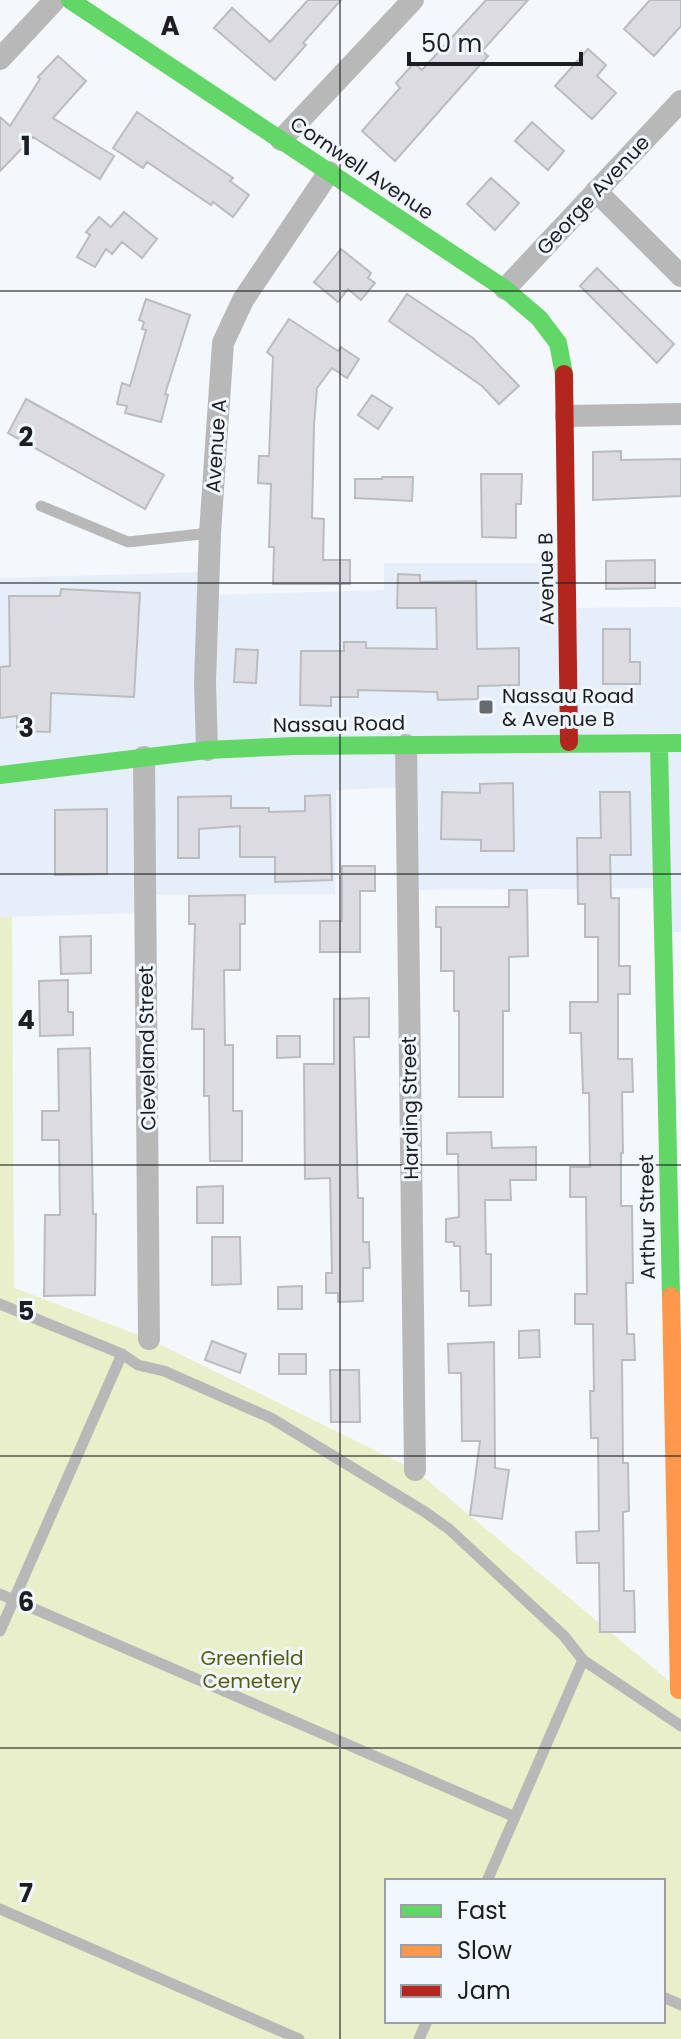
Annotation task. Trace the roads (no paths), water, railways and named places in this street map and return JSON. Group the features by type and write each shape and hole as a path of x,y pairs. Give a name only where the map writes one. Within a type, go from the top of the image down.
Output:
{"street":[{"path":"0,59 55,0"},
{"name":"Cornwell Avenue","path":"70,0 505,289 539,318 558,343 565,378 566,416"},
{"path":"281,140 413,0"},
{"name":"George Avenue","path":"505,289 681,101"},
{"name":"Avenue A","path":"207,750 205,682 210,533 223,343 243,300 329,172"},
{"path":"596,191 681,276"},
{"path":"566,416 681,414"},
{"name":"Avenue B","path":"566,416 569,742"},
{"name":"Nassau Road","path":"0,775 207,750 569,742 681,743"},
{"name":"Arthur Street","path":"659,744 679,1690"},
{"name":"Harding Street","path":"406,745 415,1470"},
{"name":"Cleveland Street","path":"144,757 149,1339"}],"lane":[{"path":"41,506 128,542 210,533"},
{"path":"0,1304 122,1354 138,1365 164,1371 271,1418 425,1512 449,1529 564,1636 583,1660 681,1726"},
{"path":"0,1631 122,1354"},
{"path":"0,1594 515,1817"},
{"path":"488,1879 583,1660"},
{"path":"0,1909 299,2039"}],"place":[{"name":"Nassau Road & Avenue B","path":"486,707"}],"park label":[{"name":"Greenfield Cemetery","path":"252,1670"}]}
